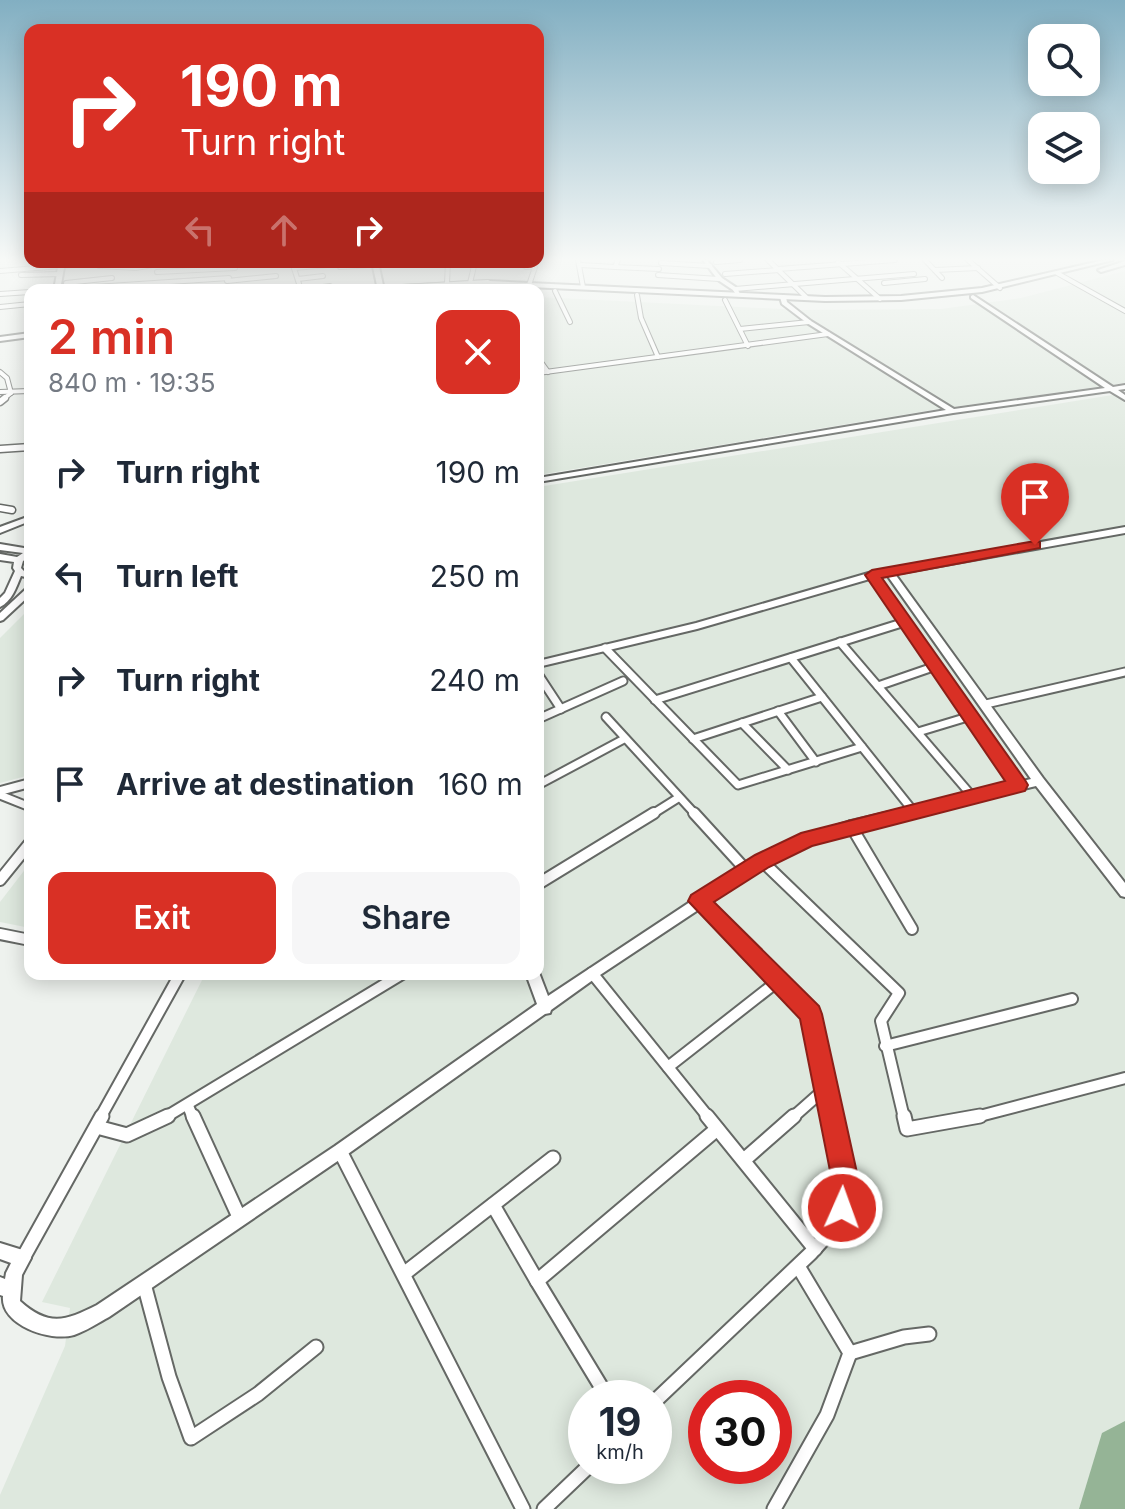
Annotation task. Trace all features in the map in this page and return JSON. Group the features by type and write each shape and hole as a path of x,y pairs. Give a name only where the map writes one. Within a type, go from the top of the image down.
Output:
{"main road":[{"path":"0,339 24,336"}],"street":[{"path":"646,330 658,357"},
{"path":"741,330 748,346"},
{"path":"822,330 953,411"},
{"path":"1023,330 1125,398"},
{"path":"544,372 828,334"},
{"path":"544,366 548,372"},
{"path":"0,372 7,378 11,393"},
{"path":"544,479 953,411 1125,387"},
{"path":"0,392 24,392"},
{"path":"0,402 11,393"},
{"path":"0,449 24,447"},
{"path":"0,508 12,510"},
{"path":"0,530 24,520"},
{"path":"544,663 697,626 872,575 1125,530"},
{"path":"0,547 24,551"},
{"path":"0,557 24,570"},
{"path":"0,604 9,594 24,560"},
{"path":"889,572 1039,781 1125,892"},
{"path":"872,575 1018,785"},
{"path":"0,618 24,596"},
{"path":"655,700 905,622"},
{"path":"840,642 972,796"},
{"path":"605,648 738,785 862,747"},
{"path":"791,658 914,812"},
{"path":"878,686 936,666"},
{"path":"986,704 1125,672"},
{"path":"544,716 623,681"},
{"path":"544,683 561,709"},
{"path":"693,739 822,697"},
{"path":"778,711 816,762"},
{"path":"918,732 971,716"},
{"path":"606,717 746,870"},
{"path":"742,723 788,770"},
{"path":"544,782 624,739"},
{"path":"177,980 6,1288 11,1304 27,1319 47,1327 71,1327 144,1284 340,1151 592,973 762,861 808,839 851,826 1039,781"},
{"path":"0,793 24,785"},
{"path":"0,793 24,804"},
{"path":"544,880 678,798"},
{"path":"851,826 912,929"},
{"path":"0,880 24,850"},
{"path":"762,861 899,993 881,1021 907,1129 952,1123 1125,1078"},
{"path":"672,1385 815,1249 837,1224 848,1191 810,1014 699,901"},
{"path":"0,934 24,939"},
{"path":"592,973 815,1249"},
{"path":"97,1127 127,1135 188,1106 392,980"},
{"path":"535,980 545,1008"},
{"path":"668,1067 778,981"},
{"path":"885,1046 1072,999"},
{"path":"744,1160 827,1087"},
{"path":"188,1106 240,1219"},
{"path":"537,1281 717,1129"},
{"path":"340,1151 523,1509"},
{"path":"405,1273 553,1158"},
{"path":"493,1205 597,1380"},
{"path":"0,1251 23,1258"},
{"path":"774,1509 839,1393 850,1353 798,1266"},
{"path":"144,1284 169,1377 191,1438 258,1394 316,1347"},
{"path":"850,1353 904,1337 929,1334"},
{"path":"544,1509 570,1484"}],"shaded area":[{"path":"544,330 1125,330 1125,383 938,409 544,474"},
{"path":"1125,393 1125,1509 0,1509 0,1495 65,1346 70,1308 42,1302 202,980 544,980 544,486"},
{"path":"24,614 24,777 0,783 0,638"},
{"path":"24,871 24,927 0,922 0,902"}],"green space":[{"path":"1125,1421 1125,1509 1079,1509 1102,1433"}],"route":[{"path":"842,1208 848,1191 810,1014 699,901 746,870 808,839 1018,785 872,575 1035,545"}]}
